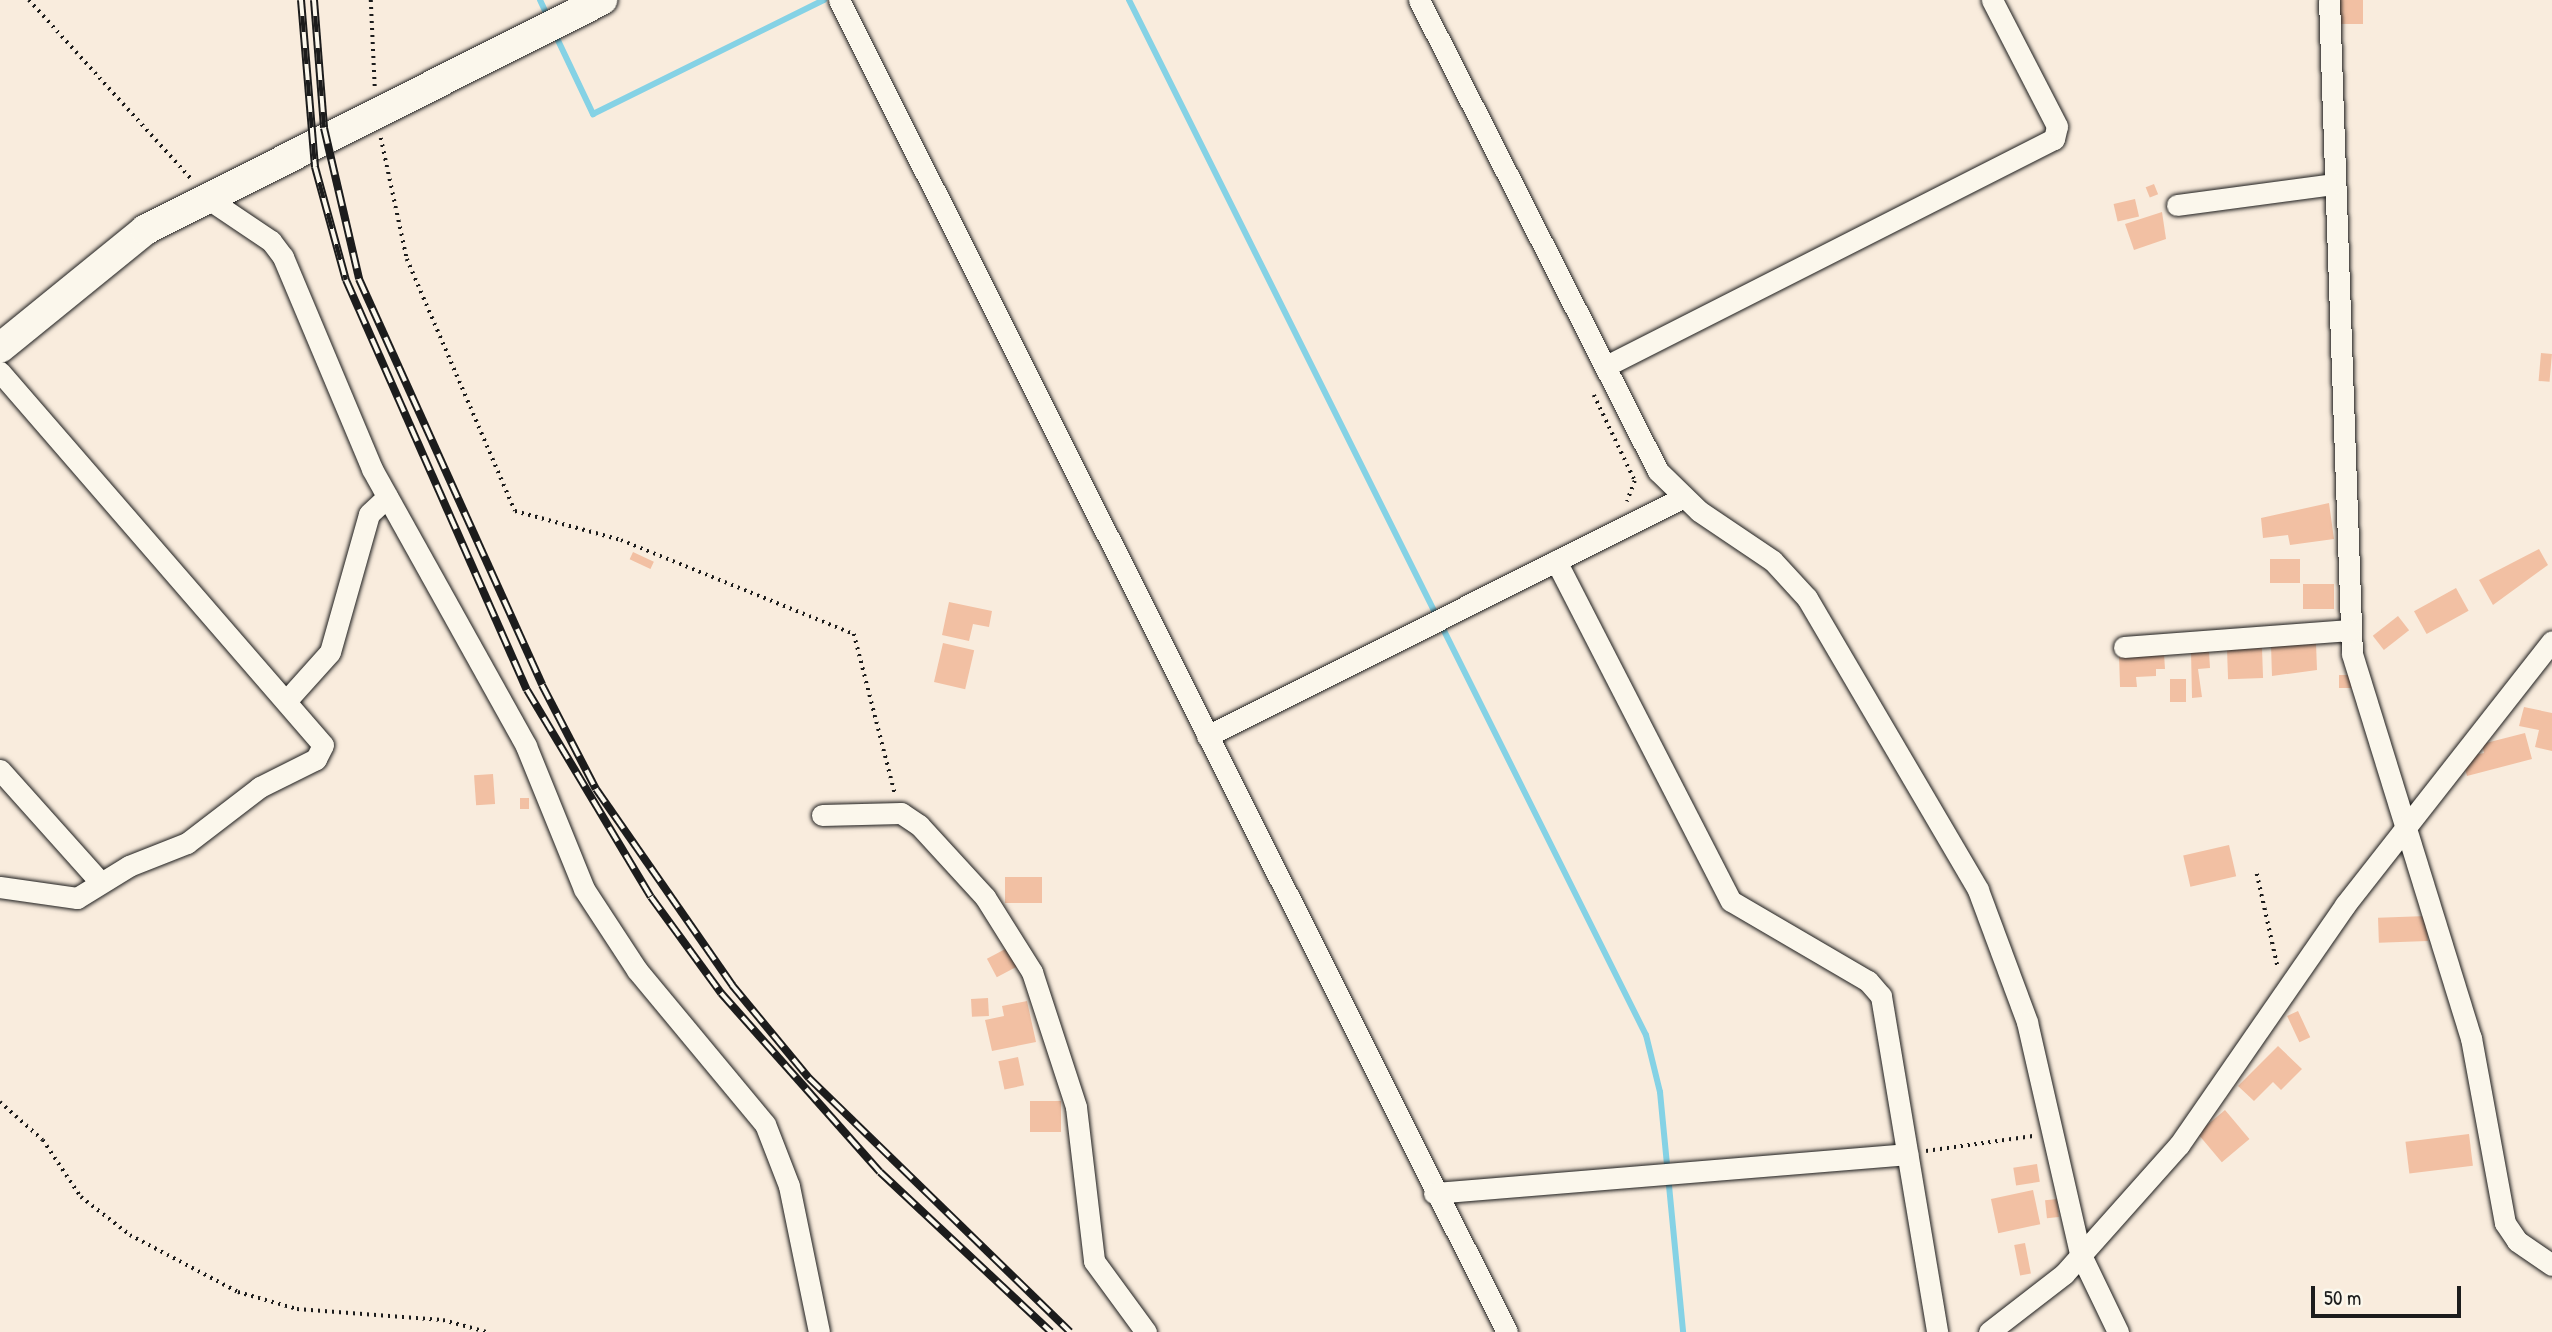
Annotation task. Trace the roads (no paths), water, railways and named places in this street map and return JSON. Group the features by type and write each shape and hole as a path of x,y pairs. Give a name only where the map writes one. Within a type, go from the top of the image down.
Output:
{"street":[{"path":"0,348 121,244 207,198 378,115 602,0"},
{"path":"839,0 1434,1194 1507,1332"},
{"path":"1419,0 1608,365 1647,452 1682,498 1773,561 1842,652 1998,933 2056,1133 2081,1255 2118,1332"},
{"path":"1608,365 2054,139 2057,126 1992,0"},
{"path":"2329,0 2349,630 2356,675 2408,824 2471,1038 2505,1223 2517,1241 2552,1265"},
{"path":"2177,205 2334,184"},
{"path":"207,198 271,241 283,257 387,496 526,746 584,889 637,970 765,1124 789,1186 819,1332"},
{"path":"0,372 319,737 320,757 260,787 187,843 100,882 68,900 0,887"},
{"path":"287,700 330,652 369,514 387,496"},
{"path":"1207,736 1682,498"},
{"path":"1556,561 1731,901 1868,981 1881,996 1937,1332"},
{"path":"2124,647 2349,630"},
{"path":"1989,1332 2081,1255 2179,1145 2408,824 2552,641"},
{"path":"0,770 100,882"},
{"path":"821,815 901,813 940,844 985,897 1044,994 1076,1107 1094,1261 1146,1332"},
{"path":"1434,1194 1907,1154"}],"waterway":[{"path":"540,0 548,17"},
{"path":"555,34 593,114 824,0"},
{"path":"1129,0 1646,1035 1660,1092 1683,1332"}],"railway":[{"path":"301,0 315,167 346,280 527,690 651,897 721,993 880,1172 1051,1332"},
{"path":"314,0 324,128 359,279 542,685 596,789 732,985 809,1078 1070,1332"}]}
